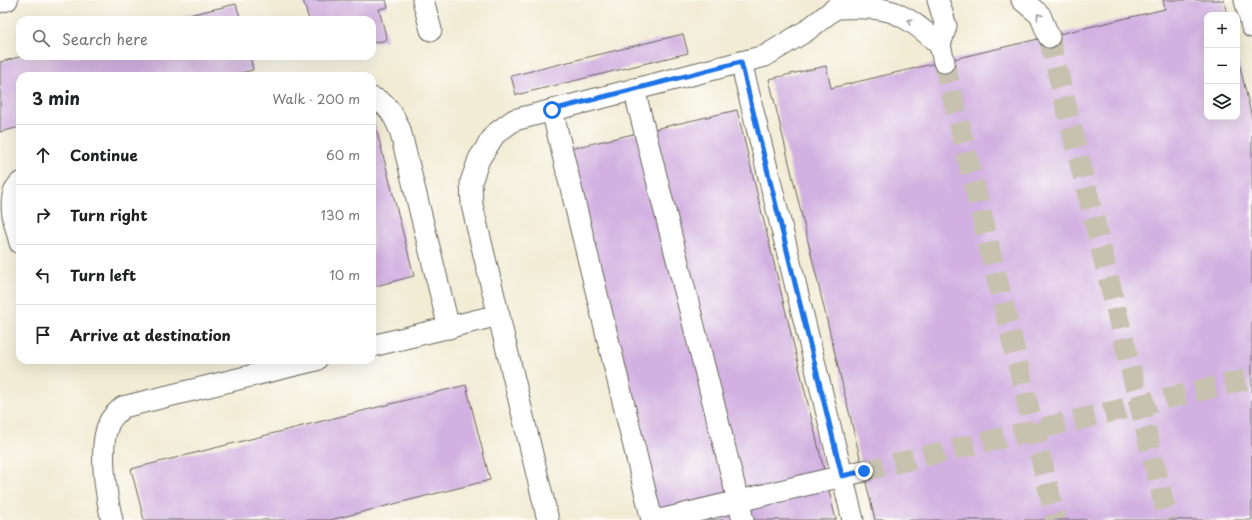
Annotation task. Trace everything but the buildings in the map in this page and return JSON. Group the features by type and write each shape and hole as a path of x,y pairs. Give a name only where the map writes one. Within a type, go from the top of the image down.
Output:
{"lane":[{"path":"0,2 7,0"},
{"path":"423,0 431,30"},
{"path":"548,520 472,205 471,182 479,159 495,134 514,120 765,56 806,31 841,4 889,11 903,16 919,27 942,53 946,26 938,0"},
{"path":"1022,0 1040,15 1049,37"},
{"path":"1245,0 1252,27"},
{"path":"741,62 853,520"},
{"path":"634,89 741,510"},
{"path":"376,99 387,107 395,117 400,130 449,328"},
{"path":"552,110 652,520"},
{"path":"16,190 13,195 12,210 16,226"},
{"path":"376,345 499,315"},
{"path":"112,520 107,499 104,450 109,423 115,414 123,407 300,364"},
{"path":"660,520 741,510 842,476 864,471"}],"tunnel":[{"path":"1049,37 1168,520"},
{"path":"944,62 1056,520"},
{"path":"863,471 1252,378"}],"route":[{"path":"552,110 741,62 842,476 864,471"}]}
